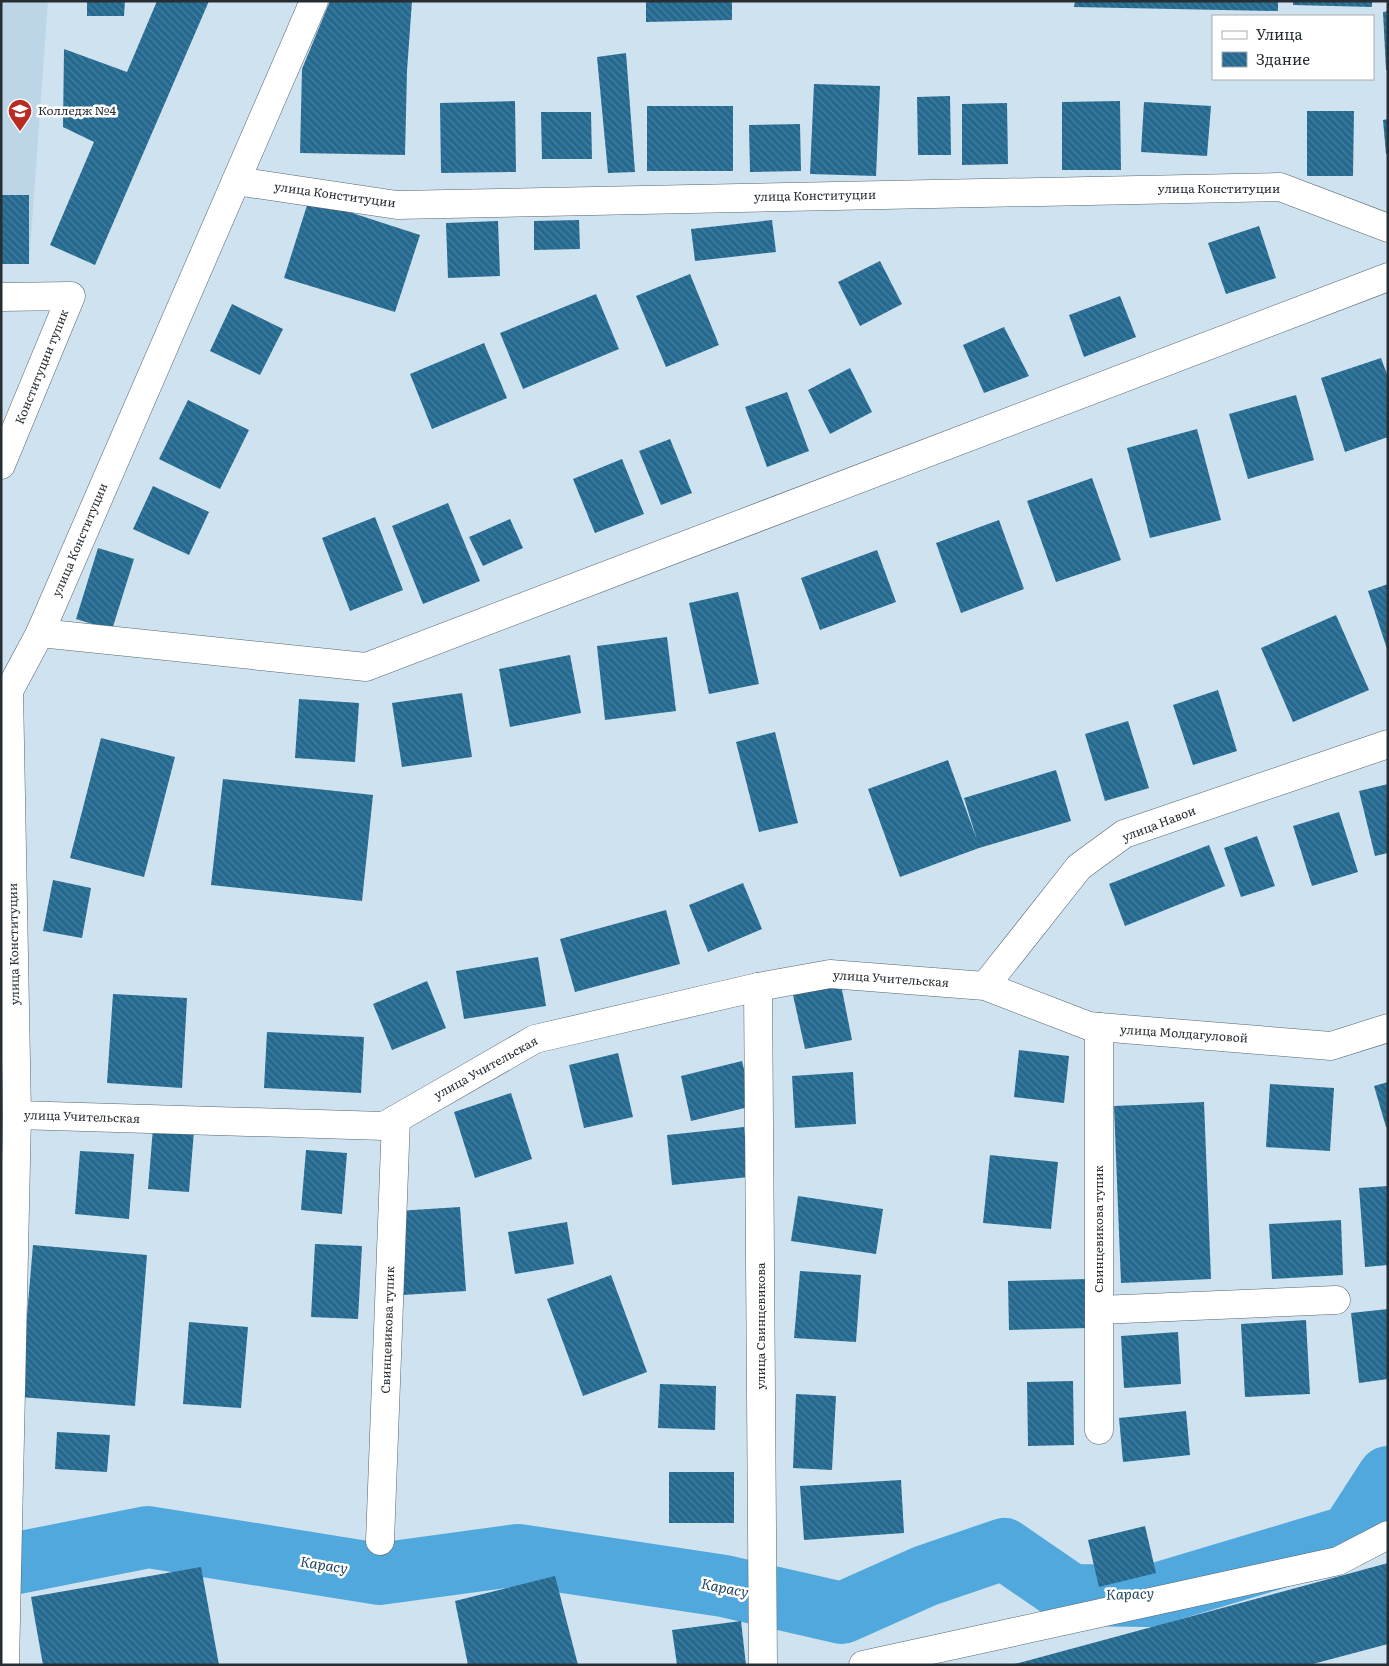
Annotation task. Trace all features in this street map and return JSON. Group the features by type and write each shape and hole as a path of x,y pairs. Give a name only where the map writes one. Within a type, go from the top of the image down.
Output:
{"street":[{"name":"улица Конституции","path":"5,1665 17,1115 9,691 40,633 314,1"},
{"name":"улица Конституции","path":"236,181 397,205 1280,187 1388,228"},
{"path":"40,633 366,667 1388,278"},
{"name":"Конституции тупик","path":"1,297 71,296 1,465"},
{"name":"улица Навои","path":"985,986 1079,867 1124,834 1388,744"},
{"name":"улица Учительская","path":"17,1115 384,1126 536,1039 758,986 830,974 985,986"},
{"name":"улица Свинцевикова","path":"758,986 763,1665"},
{"name":"улица Молдагуловой","path":"985,986 1089,1026 1099,1028 1331,1046 1388,1028"},
{"name":"Свинцевикова тупик","path":"1099,1028 1099,1430"},
{"name":"Свинцевикова тупик","path":"380,1541 396,1119"},
{"path":"1099,1310 1336,1300"},
{"path":"863,1665 1338,1561 1388,1534"}],"shaded area":[{"name":"Колледж №4","path":"1,1 48,1 29,264 1,264"}],"building":[{"path":"87,1 125,1 124,16 87,16"},
{"path":"157,1 209,1 95,265 50,245 94,142 63,127 64,49 127,72"},
{"path":"330,1 412,1 407,71 405,155 300,153 302,69"},
{"path":"646,1 732,1 732,20 646,22"},
{"path":"1075,1 1278,1 1278,11 1074,7"},
{"path":"1293,1 1372,1 1372,7 1293,5"},
{"path":"1388,11 1388,70 1386,70 1383,12"},
{"path":"626,53 635,172 608,173 597,57"},
{"path":"814,84 880,86 876,176 810,174"},
{"path":"950,96 951,155 918,155 917,97"},
{"path":"515,101 516,172 441,173 440,103"},
{"path":"1120,101 1121,170 1062,170 1062,102"},
{"path":"1144,102 1211,106 1207,156 1141,152"},
{"path":"1007,103 1008,164 962,165 962,104"},
{"path":"647,106 733,106 733,171 647,171"},
{"path":"1307,111 1354,111 1353,176 1307,176"},
{"path":"541,112 591,112 592,159 542,159"},
{"path":"1388,119 1388,154 1386,154 1383,120"},
{"path":"800,124 801,171 750,172 749,125"},
{"path":"1,195 29,195 29,264 1,264"},
{"path":"309,199 420,235 395,312 284,278"},
{"path":"579,220 580,249 534,250 534,221"},
{"path":"772,220 776,252 695,261 691,229"},
{"path":"498,221 500,276 448,278 446,223"},
{"path":"1259,226 1276,278 1226,294 1208,243"},
{"path":"880,261 902,304 860,326 838,282"},
{"path":"690,274 719,345 666,367 636,296"},
{"path":"596,294 619,349 523,389 500,333"},
{"path":"1120,296 1136,337 1084,357 1069,315"},
{"path":"232,304 283,329 260,375 210,351"},
{"path":"1004,327 1029,376 984,393 963,345"},
{"path":"484,343 507,398 432,429 410,374"},
{"path":"1381,358 1388,377 1388,437 1345,452 1321,378"},
{"path":"850,368 872,412 830,434 808,390"},
{"path":"787,392 809,451 767,467 745,407"},
{"path":"1296,395 1314,460 1248,479 1229,414"},
{"path":"188,400 249,430 220,489 159,459"},
{"path":"1197,429 1221,520 1150,538 1127,448"},
{"path":"670,439 692,493 661,505 639,451"},
{"path":"622,459 644,514 595,533 573,479"},
{"path":"1092,478 1121,560 1056,582 1027,501"},
{"path":"153,486 209,512 189,555 133,529"},
{"path":"448,503 480,581 423,604 392,526"},
{"path":"375,517 403,590 350,611 322,538"},
{"path":"510,519 523,548 483,566 469,537"},
{"path":"999,520 1024,589 961,613 936,543"},
{"path":"98,548 134,559 112,630 76,619"},
{"path":"877,550 896,602 820,630 801,578"},
{"path":"1388,584 1388,649 1387,649 1368,591"},
{"path":"738,592 759,684 709,694 689,603"},
{"path":"1336,615 1369,690 1293,722 1261,648"},
{"path":"667,637 676,711 605,720 597,646"},
{"path":"570,655 581,713 510,727 499,669"},
{"path":"1218,690 1237,751 1193,765 1173,705"},
{"path":"462,693 472,757 402,767 392,703"},
{"path":"299,699 359,703 355,762 295,758"},
{"path":"1128,721 1149,788 1105,801 1085,734"},
{"path":"775,732 798,823 759,832 736,742"},
{"path":"101,738 175,757 144,877 70,858"},
{"path":"948,760 977,840 964,798 1056,770 1071,821 979,848 900,877 868,789"},
{"path":"223,779 373,795 362,901 211,885"},
{"path":"1388,784 1388,853 1375,856 1359,791"},
{"path":"1339,812 1358,872 1312,886 1293,826"},
{"path":"1257,836 1275,886 1241,897 1224,848"},
{"path":"1209,845 1225,886 1125,926 1109,884"},
{"path":"53,880 91,888 82,938 43,931"},
{"path":"743,883 762,929 708,952 689,905"},
{"path":"666,910 680,964 575,992 560,939"},
{"path":"538,957 546,1006 464,1019 456,971"},
{"path":"427,981 446,1028 392,1050 373,1004"},
{"path":"841,985 852,1040 805,1049 793,995"},
{"path":"113,994 187,998 182,1088 107,1083"},
{"path":"267,1032 364,1037 361,1093 264,1088"},
{"path":"1019,1050 1069,1056 1064,1103 1014,1097"},
{"path":"618,1053 633,1117 584,1128 569,1065"},
{"path":"742,1061 753,1106 691,1121 681,1076"},
{"path":"853,1072 856,1124 795,1128 792,1076"},
{"path":"1388,1082 1388,1127 1386,1127 1374,1086"},
{"path":"1270,1084 1334,1088 1330,1151 1266,1147"},
{"path":"511,1093 532,1159 475,1178 454,1112"},
{"path":"1204,1102 1211,1279 1121,1283 1114,1106"},
{"path":"744,1127 749,1177 672,1185 667,1135"},
{"path":"153,1128 194,1131 189,1192 148,1189"},
{"path":"306,1150 347,1153 342,1214 301,1210"},
{"path":"80,1151 134,1154 129,1219 75,1214"},
{"path":"990,1155 1058,1162 1051,1229 983,1223"},
{"path":"1388,1186 1388,1265 1365,1267 1359,1188"},
{"path":"798,1196 883,1209 876,1254 791,1241"},
{"path":"460,1207 466,1291 403,1295 397,1211"},
{"path":"1341,1220 1343,1275 1272,1279 1269,1224"},
{"path":"567,1222 574,1264 515,1274 508,1232"},
{"path":"315,1244 362,1246 358,1319 311,1317"},
{"path":"33,1245 147,1255 135,1406 20,1397"},
{"path":"800,1271 861,1275 856,1342 794,1338"},
{"path":"611,1275 647,1372 583,1396 547,1299"},
{"path":"1088,1279 1089,1328 1009,1330 1008,1281"},
{"path":"1388,1309 1388,1379 1359,1383 1351,1313"},
{"path":"1306,1320 1310,1394 1245,1397 1241,1324"},
{"path":"189,1322 248,1327 241,1408 183,1404"},
{"path":"1178,1332 1181,1384 1124,1388 1121,1336"},
{"path":"1073,1381 1074,1445 1028,1446 1027,1382"},
{"path":"660,1384 716,1386 715,1430 658,1428"},
{"path":"796,1394 836,1396 832,1470 793,1468"},
{"path":"1186,1411 1190,1455 1123,1462 1119,1418"},
{"path":"57,1432 110,1435 107,1472 55,1469"},
{"path":"669,1472 734,1472 734,1523 669,1523"},
{"path":"901,1480 904,1533 804,1540 800,1486"},
{"path":"1145,1526 1156,1573 1099,1587 1088,1540"},
{"path":"1388,1563 1388,1644 1309,1665 1011,1665"},
{"path":"201,1567 219,1665 43,1665 31,1597"},
{"path":"555,1576 578,1665 468,1665 455,1601"},
{"path":"741,1621 746,1665 677,1665 672,1630"}],"waterway":[{"name":"Карасу","path":"1,1561 17,1563 148,1537 379,1574 518,1555 724,1586 842,1613 925,1576 1004,1549 1071,1595 1150,1596 1350,1536 1388,1477"}],"place":[{"name":"Колледж №4","path":"20,132"}]}
